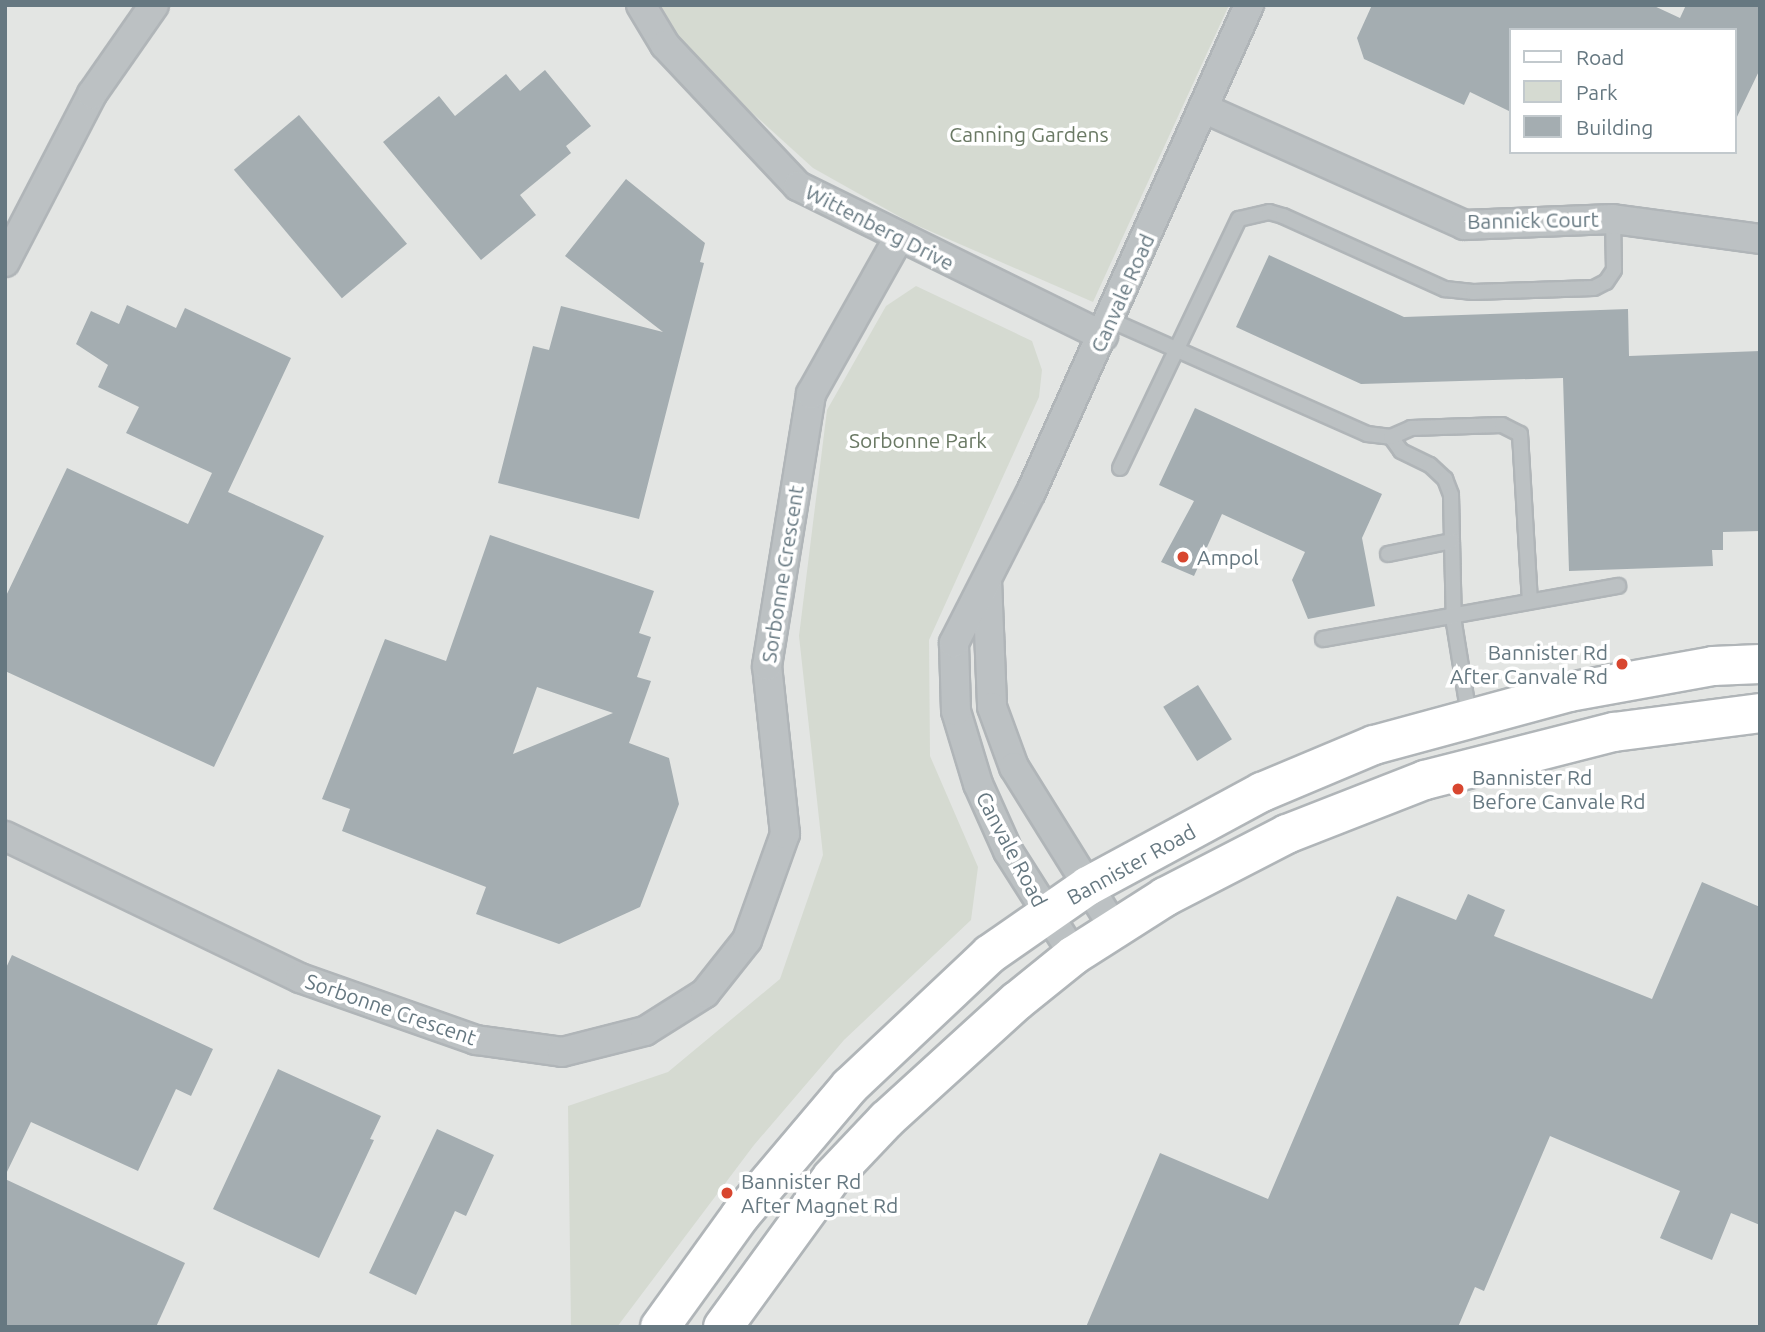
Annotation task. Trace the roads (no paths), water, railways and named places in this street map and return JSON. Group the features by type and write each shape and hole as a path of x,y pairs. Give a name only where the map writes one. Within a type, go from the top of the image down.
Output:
{"main road":[{"name":"Bannister Road","path":"660,1327 740,1216 850,1086 970,972 1046,913 1088,886 1262,792 1374,745 1469,717 1644,677 1760,664"},
{"path":"723,1327 765,1264 850,1158 950,1059 1074,955 1165,897 1287,834 1425,780 1614,732 1760,713"}],"street":[{"path":"5,262 92,94 154,5"},
{"name":"Wittenberg Drive","path":"641,5 665,45 798,186 898,239 1106,328"},
{"name":"Canvale Road","path":"1074,955 1008,851 978,785 956,711 954,643 1106,328 1249,5"},
{"name":"Bannick Court","path":"1203,108 1464,225 1613,219 1760,239"},
{"name":"Sorbonne Crescent","path":"5,836 300,978 476,1040 562,1052 645,1031 705,993 747,940 785,834 767,666 811,394 898,239"},
{"name":"Canvale Road","path":"987,578 992,707 1014,767 1115,929"}],"lane":[{"path":"1120,468 1230,230 1239,219 1253,213 1283,216 1445,289 1473,292 1594,288 1606,282 1614,270 1613,219"},
{"path":"1106,328 1174,349 1367,434 1391,437 1411,428 1502,425 1520,434 1530,600"},
{"path":"1391,437 1401,451 1445,479 1451,495 1454,613 1469,717"},
{"path":"1388,554 1452,541"},
{"path":"1323,639 1454,613 1618,586"}],"place":[{"name":"Ampol","path":"1183,557"},
{"name":"Bannister Rd After Canvale Rd","path":"1622,664"},
{"name":"Bannister Rd Before Canvale Rd","path":"1458,789"},
{"name":"Bannister Rd After Magnet Rd","path":"727,1193"}],"park label":[{"name":"Canning Gardens","path":"1029,134"},
{"name":"Sorbonne Park","path":"918,440"}]}
